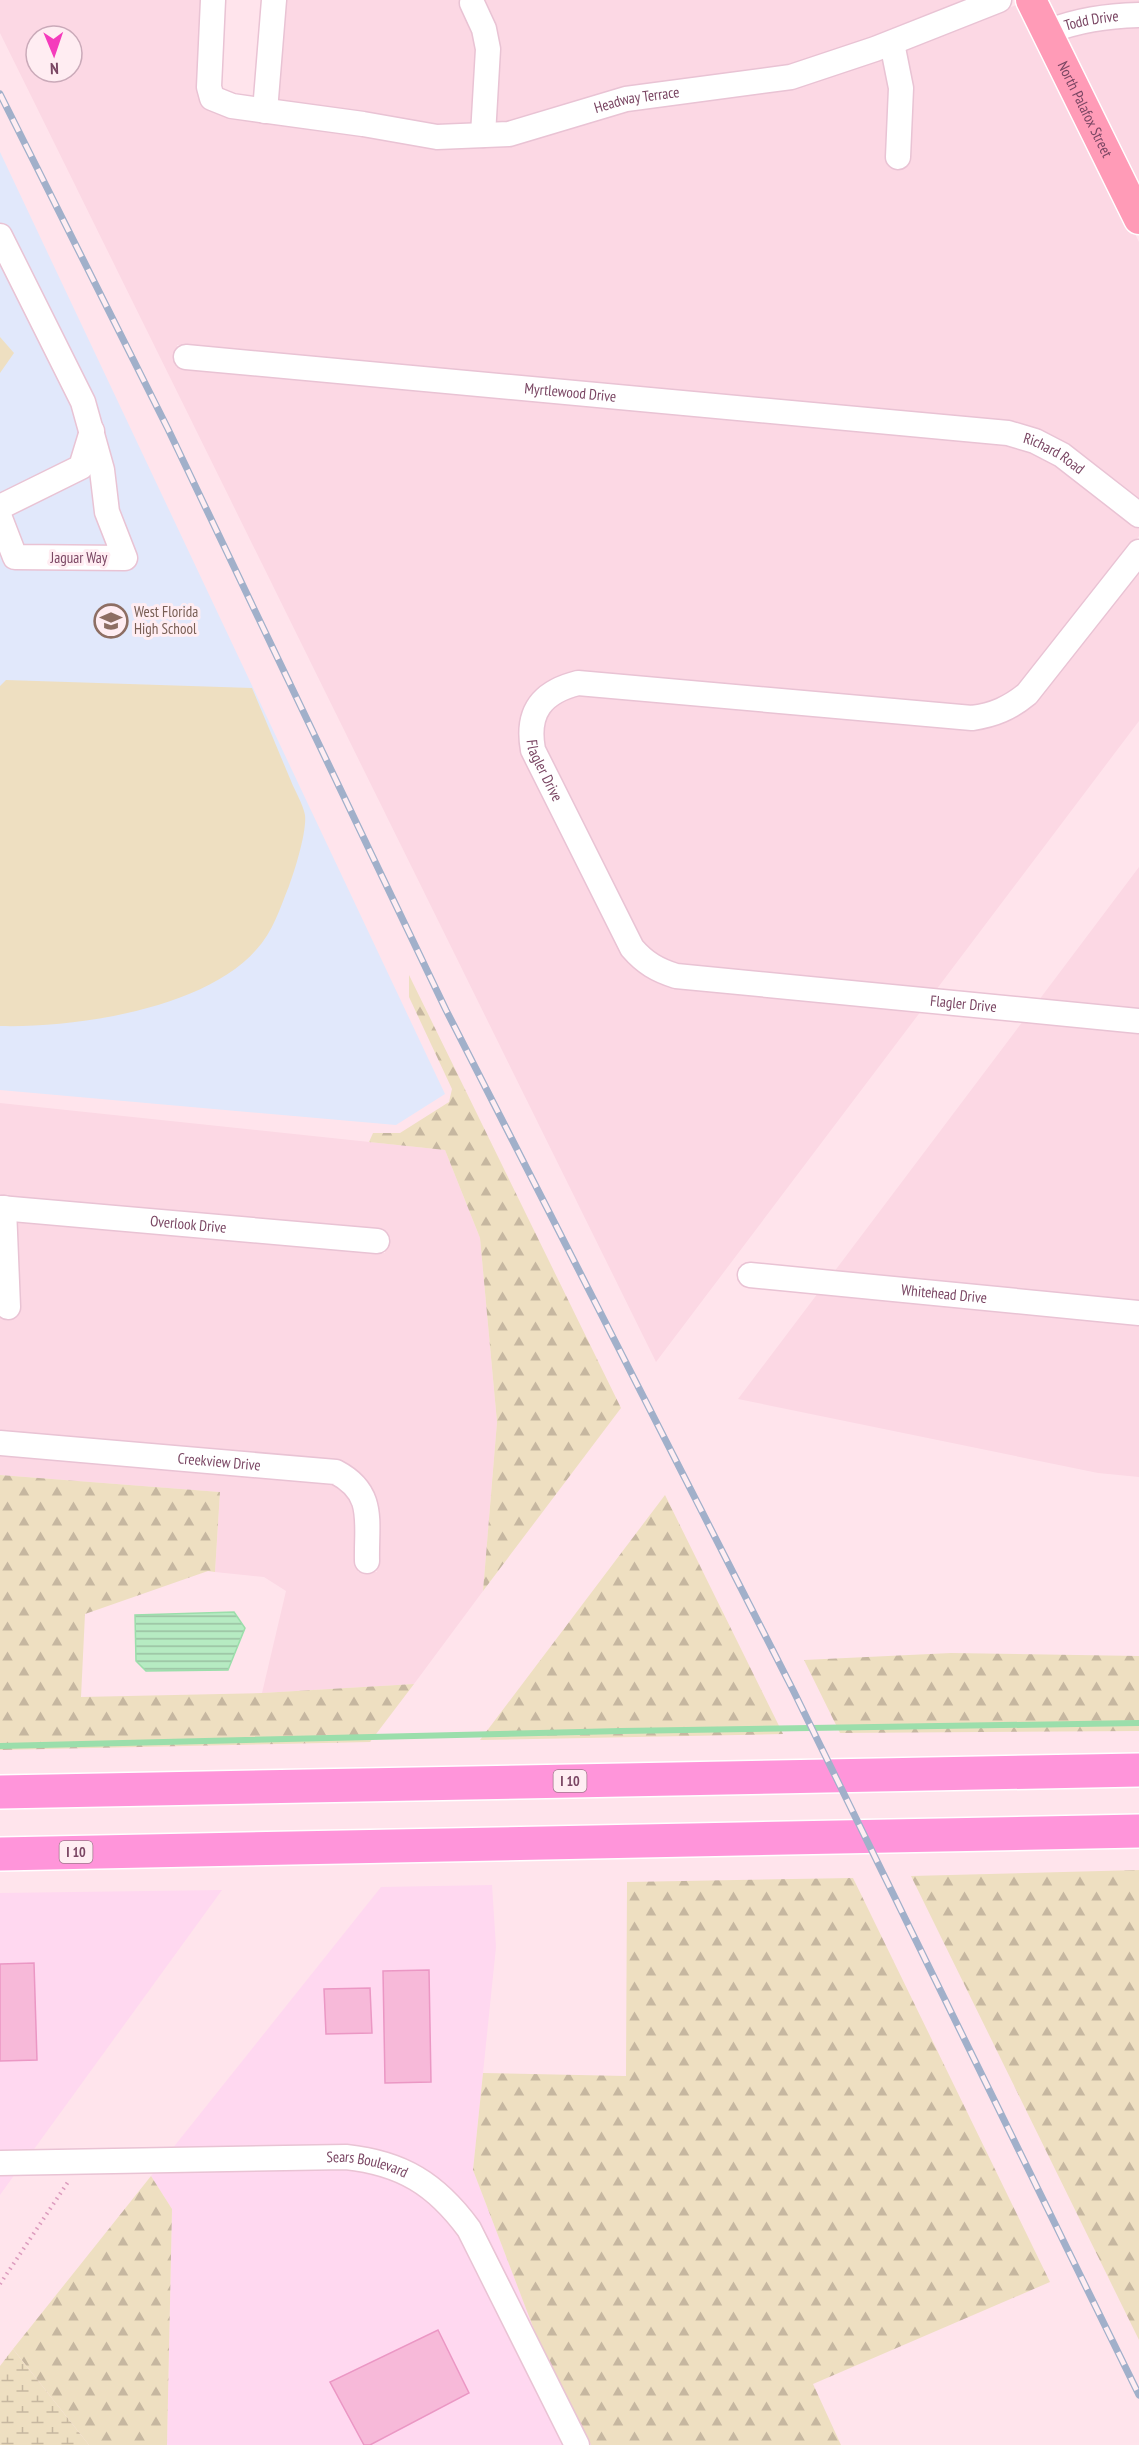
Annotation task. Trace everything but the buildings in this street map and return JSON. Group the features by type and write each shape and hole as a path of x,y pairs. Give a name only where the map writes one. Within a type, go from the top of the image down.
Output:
{"highway":[{"name":"I 10","path":"0,1792 1139,1770"},
{"name":"I 10","path":"0,1854 1139,1831"}],"main road":[{"name":"North Palafox Street","path":"1031,0 1139,219"}],"street":[{"name":"Headway Terrace","path":"213,0 209,87 212,98 232,106 437,137 509,134 626,99 791,77 892,43 999,0"},
{"path":"265,111 274,0"},
{"path":"472,3 484,29 488,49 483,135"},
{"name":"Todd Drive","path":"1047,32 1076,21 1139,15"},
{"path":"892,43 901,88 898,157"},
{"name":"Jaguar Way","path":"0,236 83,402 102,470 107,513 125,558 15,557 0,518"},
{"name":"Myrtlewood Drive","path":"186,357 954,426"},
{"name":"Richard Road","path":"954,426 1008,433 1035,441 1062,455 1139,515"},
{"path":"0,507 81,467 92,431"},
{"name":"Flagler Drive","path":"1139,552 1027,694 1012,706 991,715 972,718 578,682 561,687 549,694 535,712 530,735 532,750 632,948 643,961 659,971 676,976 1139,1021"},
{"path":"2,1208 8,1307"},
{"name":"Overlook Drive","path":"2,1208 377,1241"},
{"name":"Whitehead Drive","path":"750,1275 1139,1313"},
{"name":"Creekview Drive","path":"0,1443 336,1472 352,1480 366,1502 367,1562"},
{"name":"Sears Boulevard","path":"0,2163 346,2157 369,2159 415,2177 437,2192 453,2208 468,2229 577,2445"}],"path":[{"path":"0,2284 82,2162"}],"shaded area":[{"path":"0,0 203,0 202,101 491,147 627,110 794,88 879,60 1021,3 1139,242 1139,502 1009,421 177,345 176,367 1006,444 1032,452 1058,465 1139,529 1139,536 1021,685 1008,696 989,704 971,707 579,671 559,676 544,684 530,700 523,717 639,970 657,982 675,987 921,1011 656,1362 25,84 84,84 84,24 24,24 24,82 0,33"},
{"path":"284,0 460,0 475,33 478,50 474,124 437,125 276,101"},
{"path":"482,0 969,0 873,39 789,66 508,123 493,123"},
{"path":"1042,0 1139,0 1139,3 1102,5 1074,10 1052,18"},
{"path":"1139,26 1139,196 1062,38 1078,32"},
{"name":"West Florida High School","path":"0,152 445,1094 396,1125 0,1090"},
{"path":"1139,569 1139,721 936,990 677,965 663,961 639,941 542,746 541,723 555,703 579,694 971,729 995,726 1016,717 1034,701"},
{"path":"1139,867 1139,1010 1039,1000"},
{"path":"1023,1021 1139,1033 1139,1302 834,1272"},
{"path":"0,1103 445,1150 480,1238 497,1422 483,1591 414,1684 262,1693 286,1591 264,1577 215,1572 220,1492 0,1475 0,1454 334,1484 346,1490 356,1506 358,1572 377,1572 374,1495 355,1470 336,1461 0,1432 0,1318 18,1317 14,1220 385,1253 387,1231 0,1197"},
{"path":"818,1293 1139,1324 1139,1477 1098,1473 738,1399"},
{"path":"234,1612 245,1628 228,1670 146,1671 136,1661 135,1615"},
{"path":"492,1885 496,1947 473,2170 538,2340 591,2445 588,2445 420,2167 395,2155 370,2148 346,2146 172,2149 381,1887"},
{"path":"222,1890 32,2152 0,2152 0,1893"},
{"path":"346,2168 367,2170 411,2187 431,2201 460,2236 566,2445 167,2445 172,2209 151,2176 154,2172"},
{"path":"15,2174 0,2195 0,2175"}],"green space":[{"path":"0,337 14,353 0,373"},
{"path":"6,680 252,688 303,806 305,822 294,870 276,919 262,943 233,970 205,987 172,1001 137,1011 64,1023 0,1026 0,686"},
{"path":"409,975 621,1408 483,1591 497,1422 480,1238 445,1150 369,1142 373,1133 400,1133 449,1102 452,1089 409,997"},
{"path":"0,1475 220,1492 215,1572 208,1571 85,1614 81,1697 262,1693 414,1684 370,1742 0,1750"},
{"path":"665,1495 783,1734 480,1740"},
{"path":"951,1653 1139,1656 1139,1731 840,1733 804,1660"},
{"path":"1139,1870 1139,2340 911,1876"},
{"path":"853,1878 1050,2282 813,2384 841,2445 591,2445 538,2340 473,2170 483,2073 626,2076 627,1882"},
{"path":"151,2176 172,2209 167,2445 89,2445 13,2349"},
{"path":"13,2349 89,2445 0,2445 0,2366"}],"waterway":[{"path":"0,1746 621,1731 1139,1723"}],"railway":[{"path":"0,94 168,429 446,1010 794,1692 1139,2395"}],"place":[{"name":"West Florida High School","path":"111,621"}]}
